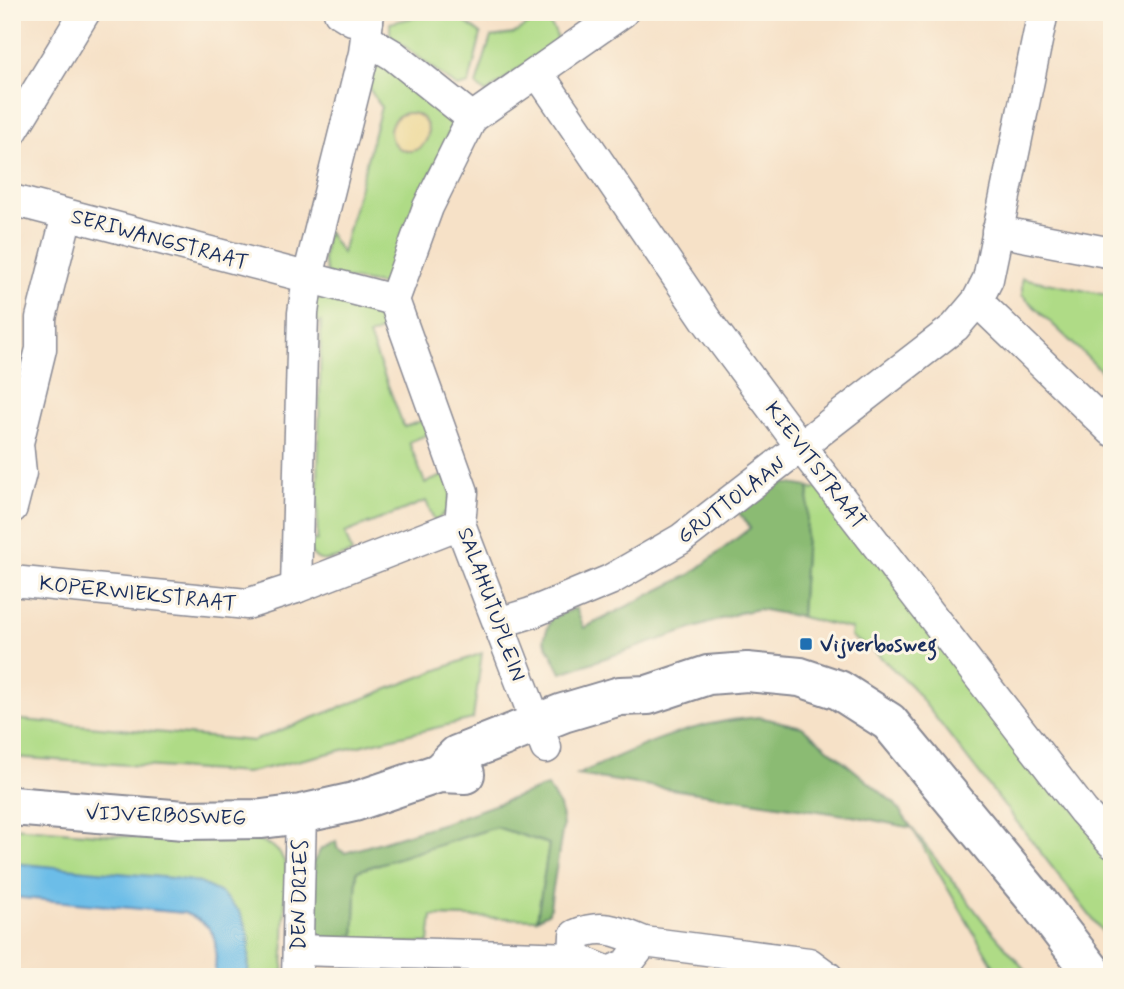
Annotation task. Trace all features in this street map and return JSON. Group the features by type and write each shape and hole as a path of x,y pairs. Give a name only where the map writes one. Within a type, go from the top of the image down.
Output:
{"main road":[{"name":"VIJVERBOSWEG","path":"12,806 184,820 226,821 301,814 354,802 439,773 457,755 541,735 620,696 648,695 708,675 777,673 800,677 839,690 889,722 1038,902 1096,977"}],"street":[{"path":"12,132 85,12"},
{"path":"340,12 352,20 368,24 393,55 472,118"},
{"path":"308,277 394,300 428,207 472,118 624,12"},
{"name":"GRUTTOLAAN","path":"498,623 571,597 610,580 657,554 698,526 955,327 977,301 988,279 1043,12"},
{"path":"296,588 303,313 308,277 368,24"},
{"name":"KIEVITSTRAAT","path":"538,73 707,320 800,447 1083,811 1112,843"},
{"name":"SERIWANGSTRAAT","path":"12,201 308,277"},
{"path":"12,508 21,473 18,443 41,349 41,318 67,215"},
{"path":"997,231 1112,253"},
{"name":"SALAHUTUPLEIN","path":"394,300 463,492 460,524 541,735"},
{"path":"977,301 1112,430"},
{"name":"KOPERWIEKSTRAAT","path":"12,581 247,604 296,588 460,524"},
{"name":"DEN DRIES","path":"297,964 301,814"},
{"path":"574,958 575,936 591,928 617,930 644,942 809,963 828,977"},
{"path":"297,964 574,958 609,974 627,964 644,942"}],"green space":[{"path":"437,12 458,12 465,22 481,34 469,84 457,87 390,35 390,23"},
{"path":"539,18 552,27 557,41 486,93 476,85 491,37 513,34"},
{"path":"384,62 453,117 453,123 385,285 328,276 323,260 327,231 342,253 381,107 365,82 370,71"},
{"path":"1022,278 1112,296 1112,381 1022,295"},
{"path":"315,295 377,304 388,328 369,336 404,427 424,420 429,434 409,442 425,483 445,475 451,492 449,509 435,522 426,501 345,533 352,553 330,560 314,556 306,541 317,540 321,322 308,321"},
{"path":"776,479 781,485 784,483 809,487 801,617 758,609 739,613 561,673 544,639 551,618 576,608 584,628 691,574 750,528 737,510"},
{"path":"819,486 1112,856 1112,944 911,686 873,650 851,637 852,629 801,617 809,487 813,490"},
{"path":"482,653 473,719 246,773 12,757 12,719 253,741"},
{"path":"759,717 802,727 895,804 912,828 858,817 577,775 665,737 710,724"},
{"path":"547,786 560,806 563,826 549,912 537,919 549,844 496,827 357,871 354,942 309,935 311,866 321,849 336,841 337,848 345,853 444,823"},
{"path":"12,827 159,839 255,840 272,846 280,853 286,865 283,977 248,977 249,940 198,882 12,863"},
{"path":"496,827 549,844 537,919 432,916 429,943 354,942 357,871"},
{"path":"912,828 985,923 1031,977 1000,977"}],"sand":[{"path":"409,113 423,118 428,132 423,146 409,151 395,146 390,132 395,118"}],"water":[{"path":"12,863 172,878 198,882 221,893 239,911 246,926 249,940 248,977 215,977 214,937 205,924 184,913 12,897"}],"place":[{"name":"Vijverbosweg","path":"806,644"}]}
